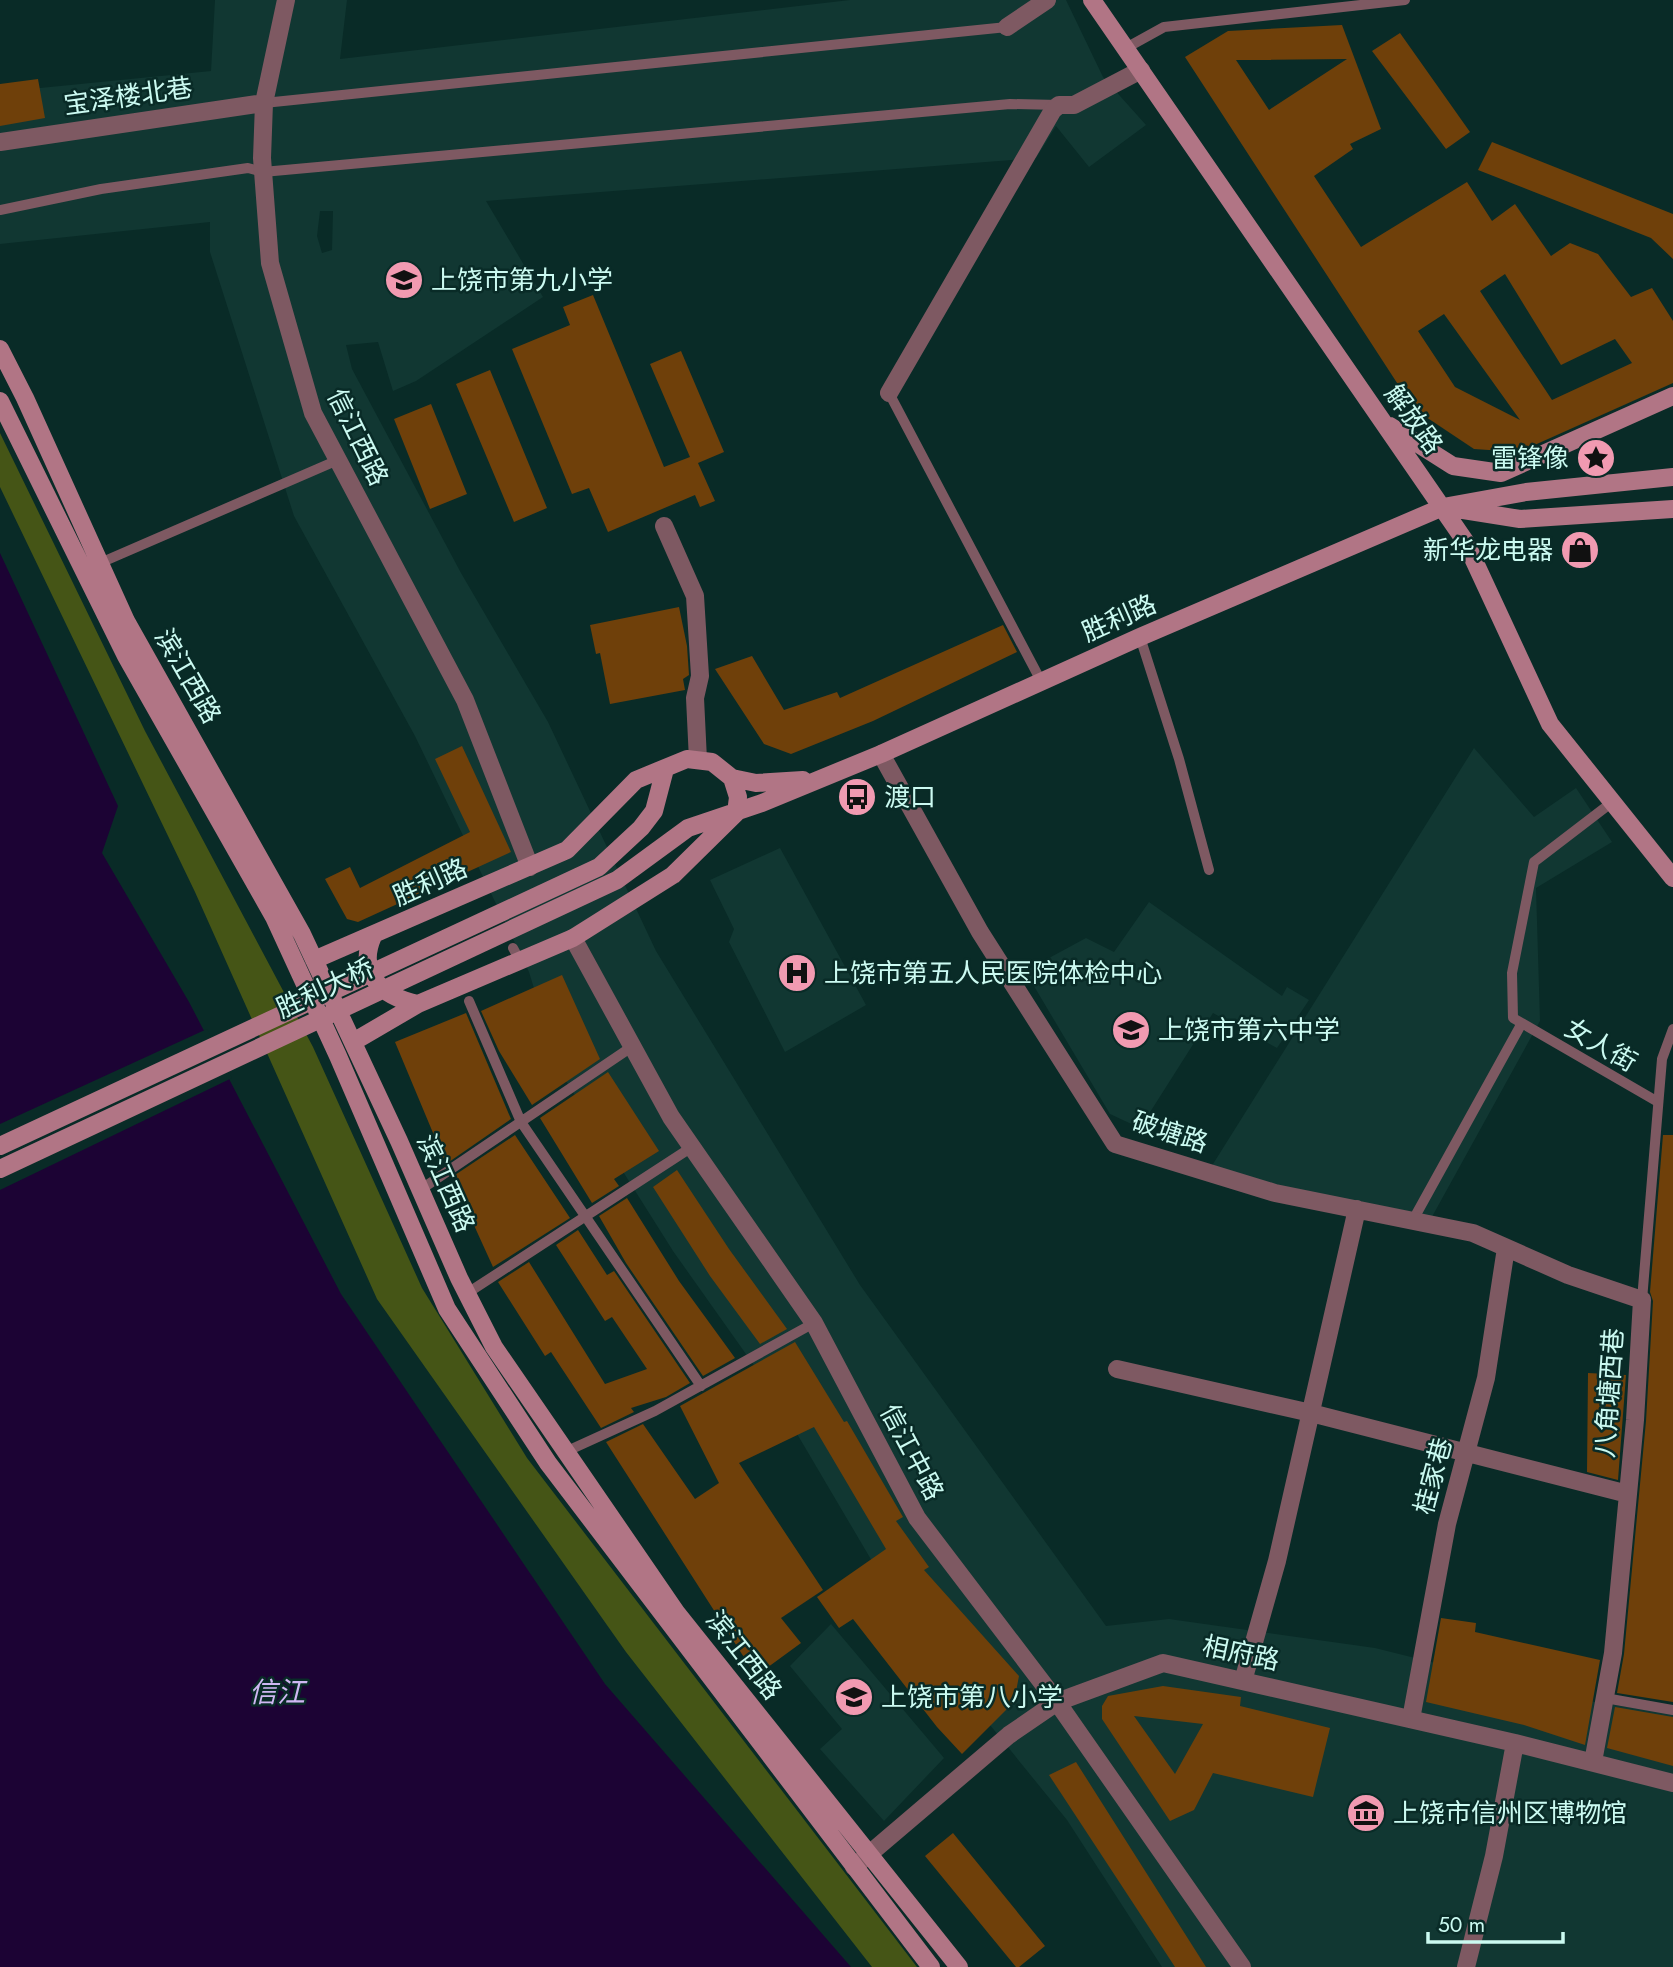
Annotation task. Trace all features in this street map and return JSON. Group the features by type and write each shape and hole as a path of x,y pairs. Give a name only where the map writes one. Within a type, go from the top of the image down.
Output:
{"main road":[{"name":"解放路","path":"1092,0 1465,541 1550,724 1673,878"},
{"name":"滨江西路","path":"0,349 126,621 227,797 314,960 466,1294 494,1347 676,1612 959,1967"},
{"path":"1382,421 1453,466 1501,473 1673,396"},
{"name":"滨江西路","path":"0,401 126,656 274,917 338,1056 447,1309 548,1463 931,1967"},
{"name":"胜利路","path":"817,778 881,754 1140,637 1443,507 1526,492 1673,477"},
{"path":"1443,507 1520,519 1673,509"},
{"path":"665,769 687,759 712,762 732,778 756,783 817,778"},
{"name":"胜利路","path":"314,960 373,936 394,934 567,850 636,780 665,769"},
{"name":"胜利大桥","path":"0,1146 599,867 641,828 654,811 665,769"},
{"path":"353,1042 434,992 517,954 573,938 673,875 736,813 738,797 732,778"},
{"name":"胜利大桥","path":"0,1169 617,880 688,828 736,813 817,778"},
{"path":"373,936 368,958 372,974 383,992 396,1000 418,1004"}],"street":[{"name":"信江西路","path":"286,0 264,103 262,165 268,257 313,413 465,700 530,867"},
{"path":"1007,27 1047,0"},
{"path":"889,393 1007,185 1059,104 1074,105 1141,70"},
{"name":"宝泽楼北巷","path":"0,142 264,103"},
{"path":"664,526 695,596 700,676 695,698 698,760"},
{"name":"破塘路","path":"881,754 980,932 1115,1144 1275,1193 1473,1233 1567,1275 1642,1300"},
{"name":"信江中路","path":"573,938 671,1117 814,1323 917,1518 1058,1702 1242,1967"},
{"path":"1243,1681 1277,1561 1357,1209"},
{"name":"桂家巷","path":"1411,1719 1447,1524 1486,1378 1506,1248"},
{"name":"八角塘西巷","path":"1593,1762 1613,1653 1642,1300"},
{"path":"1117,1368 1311,1413 1628,1494"},
{"name":"相府路","path":"854,1867 1009,1735 1058,1702 1163,1663 1515,1743 1673,1783"},
{"path":"1466,1967 1494,1857 1515,1743"}],"lane":[{"path":"1126,48 1164,27 1405,0"},
{"path":"264,103 1007,27"},
{"path":"0,210 101,189 262,165 1010,104 1059,104"},
{"path":"889,393 1041,681"},
{"path":"100,563 338,460"},
{"path":"1140,637 1179,759 1209,870"},
{"path":"1413,1220 1522,1023 1513,1018 1512,973 1534,863 1611,803"},
{"path":"469,1000 522,1122 701,1386"},
{"name":"女人街","path":"1522,1023 1658,1102"},
{"name":"八角塘西巷","path":"1642,1300 1662,1059 1673,1029"},
{"path":"420,1190 633,1046"},
{"path":"466,1294 692,1147"},
{"path":"565,1452 655,1410 814,1323"},
{"path":"1605,1698 1673,1710"}],"shaded area":[{"path":"215,0 347,0 340,59 850,0 1066,0 1103,77 1146,125 1089,167 1056,126 1036,158 486,201 543,297 416,381 393,391 378,342 346,345 352,369 461,573 548,722 656,951 860,1285 1106,1626 1169,1619 1375,1648 1583,1700 1673,1714 1673,1967 1162,1967 1067,1820 912,1629 770,1388 673,1251 559,1070 529,972 415,736 294,516 210,252 210,222 0,244 0,92 211,71","holes":["320,211 333,211 332,250 322,253 317,236"]},
{"path":"1474,748 1534,817 1576,788 1612,842 1536,888 1540,1021 1428,1224 1208,1172"},
{"name":"上饶市第五人民医院体检中心","path":"780,848 866,1005 785,1052 729,942 734,929 710,880"},
{"name":"上饶市第六中学","path":"1149,902 1282,996 1287,987 1309,1000 1277,1048 1213,1013 1140,1128 1110,1114 1025,971 1086,938 1114,952"},
{"name":"上饶市第八小学","path":"831,1624 944,1758 884,1821 820,1749 842,1729 790,1666"}],"green space":[{"path":"0,433 145,731 313,1047 422,1288 527,1458 917,1967 872,1967 626,1652 377,1299 195,892 0,487"}],"water":[{"name":"信江","path":"0,553 118,806 102,853 189,1002 341,1294 605,1684 851,1967 0,1967"}],"pier":[{"path":"207,1029 232,1078 0,1190 0,1124"}],"building":[{"path":"1342,25 1381,129 1350,144 1353,149 1314,176 1361,247 1467,182 1492,221 1515,204 1551,256 1570,243 1598,254 1631,297 1652,288 1673,321 1673,383 1519,452 1474,449 1414,409 1185,57 1228,31","holes":["1347,59 1269,110 1236,60","1505,274 1561,365 1615,339 1632,363 1552,400 1480,291","1444,314 1520,420 1455,387 1418,331"]},
{"path":"1400,33 1470,132 1446,149 1372,51"},
{"path":"38,79 45,118 0,126 0,84"},
{"path":"1492,142 1673,214 1673,259 1651,238 1478,170"},
{"path":"593,295 664,467 690,457 650,364 681,351 724,452 698,463 715,501 700,507 695,495 608,532 589,488 572,494 512,349 570,325 563,307"},
{"path":"490,370 547,508 514,522 456,384"},
{"path":"431,404 467,494 430,509 394,419"},
{"path":"679,607 687,646 689,675 683,679 685,690 610,704 600,653 596,654 590,625"},
{"path":"1003,625 1017,652 873,721 791,754 764,744 715,669 752,656 784,710 837,692 840,698"},
{"path":"462,746 511,852 358,922 347,919 325,879 350,867 360,888 470,832 435,759"},
{"path":"562,975 600,1059 532,1105 499,1051 481,1011"},
{"path":"466,1013 511,1119 446,1164 395,1042"},
{"path":"608,1072 659,1151 614,1179 619,1186 592,1203 540,1118"},
{"path":"515,1135 570,1218 493,1267 452,1177"},
{"path":"1663,1135 1673,1135 1673,1702 1617,1693 1624,1654 1646,1421 1653,1301 1650,1292"},
{"path":"677,1170 729,1249 787,1329 760,1344 710,1276 653,1187"},
{"path":"627,1198 679,1281 735,1358 703,1376 626,1263 599,1216"},
{"path":"578,1230 607,1275 614,1271 690,1383 666,1397 631,1408 634,1412 601,1428 551,1352 545,1356 498,1282 529,1262 605,1384 647,1369 612,1317 605,1321 556,1245"},
{"path":"795,1342 844,1422 847,1421 903,1517 896,1521 929,1567 924,1570 1019,1676 1014,1702 962,1754 937,1727 853,1619 839,1628 817,1597 886,1549 814,1427 739,1463 823,1590 781,1618 801,1643 756,1676 606,1442 643,1424 695,1499 719,1483 680,1406"},
{"path":"1588,1373 1626,1375 1618,1480 1587,1472"},
{"path":"1441,1618 1476,1623 1475,1632 1600,1660 1585,1745 1524,1725 1426,1702"},
{"path":"1163,1686 1241,1697 1240,1706 1330,1728 1313,1797 1213,1773 1194,1810 1170,1821 1102,1719 1102,1706 1108,1696","holes":["1134,1716 1203,1724 1175,1774"]},
{"path":"1615,1707 1673,1717 1673,1766 1607,1748"},
{"path":"1076,1762 1206,1967 1175,1967 1049,1775"},
{"path":"953,1833 1045,1946 1019,1967 1016,1967 925,1856"}],"place":[{"name":"上饶市第九小学","path":"404,280"},
{"name":"雷锋像","path":"1596,458"},
{"name":"新华龙电器","path":"1580,550"},
{"name":"渡口","path":"857,797"},
{"name":"上饶市第五人民医院体检中心","path":"797,973"},
{"name":"上饶市第六中学","path":"1131,1030"},
{"name":"上饶市第八小学","path":"854,1697"},
{"name":"上饶市信州区博物馆","path":"1366,1813"}]}
